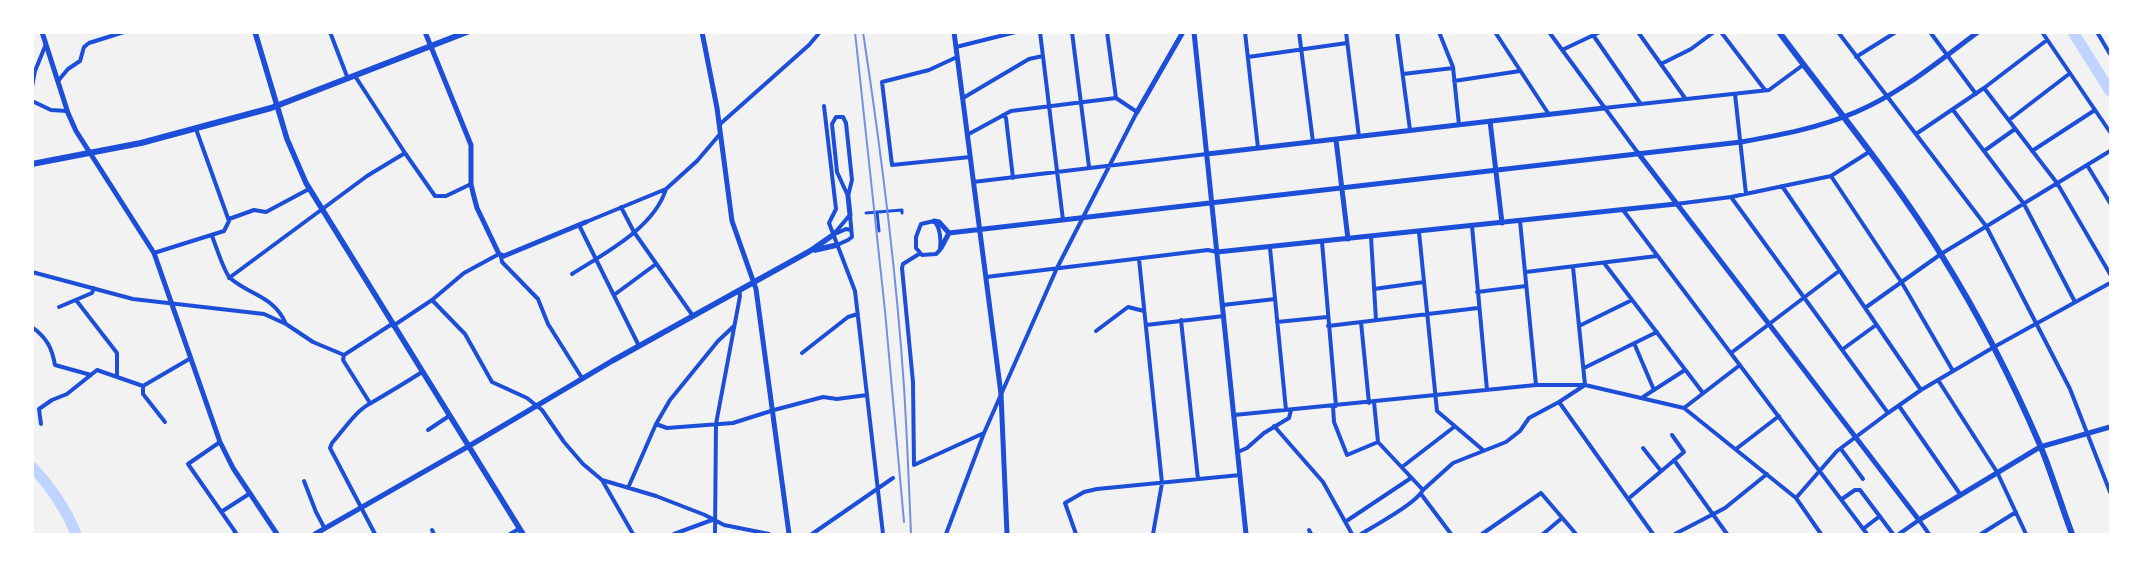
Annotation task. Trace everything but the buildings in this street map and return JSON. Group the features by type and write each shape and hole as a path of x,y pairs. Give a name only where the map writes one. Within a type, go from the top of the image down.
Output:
{"main road":[{"path":"255,32 296,163 309,189 522,533"},
{"path":"32,164 90,154 196,129 277,106 467,32"},
{"path":"1779,32 1869,152 1941,254 1994,347 2040,447 2072,534"},
{"path":"469,446 582,378 810,251 833,235"},
{"path":"810,251 837,245"}],"street":[{"path":"42,32 67,111 76,131 154,253 220,442 249,494 277,534"},
{"path":"58,81 68,69 80,61 84,46 124,32"},
{"path":"330,32 348,79"},
{"path":"425,32 471,145 471,184 477,208 502,262 538,300 548,324 582,378"},
{"path":"702,32 719,125 732,220 753,282 774,410 789,534"},
{"path":"719,125 809,45 820,32"},
{"path":"954,32 1001,394 1007,534"},
{"path":"956,47 1000,34 1016,32"},
{"path":"1040,32 1063,220"},
{"path":"1072,32 1089,167"},
{"path":"1107,32 1116,98"},
{"path":"946,534 984,433 1056,268 1109,164 1183,32"},
{"path":"1194,32 1246,534"},
{"path":"1245,32 1258,148"},
{"path":"1299,32 1313,142"},
{"path":"1346,32 1359,137"},
{"path":"1397,32 1410,130"},
{"path":"1439,32 1453,68 1459,125"},
{"path":"1495,32 1548,114"},
{"path":"1549,32 1676,204 1930,534"},
{"path":"1562,50 1600,32"},
{"path":"1638,32 1685,98"},
{"path":"1661,64 1691,49 1714,32"},
{"path":"1721,32 1765,90"},
{"path":"1838,32 1986,226 2070,388 2108,478 2110,492"},
{"path":"1930,32 1976,94"},
{"path":"949,233 1741,142 1793,132 1843,118 1887,96 1913,80 1978,32"},
{"path":"2042,32 2110,132"},
{"path":"2097,32 2110,54"},
{"path":"1856,57 1894,33"},
{"path":"1593,35 1640,103"},
{"path":"1916,134 1976,94 2047,40"},
{"path":"32,87 34,70 46,43"},
{"path":"1248,57 1348,43"},
{"path":"963,98 1029,59 1043,56"},
{"path":"957,57 929,70 882,82 892,165 970,157"},
{"path":"973,182 1109,164 1769,90 1803,65"},
{"path":"1403,74 1453,68"},
{"path":"1454,81 1520,71"},
{"path":"2009,120 2069,74"},
{"path":"356,76 404,153 435,196 446,196 471,184"},
{"path":"1984,88 2057,183 2110,274"},
{"path":"1734,94 1746,194"},
{"path":"968,135 1011,111 1116,98 1137,112"},
{"path":"32,101 51,110 67,111"},
{"path":"824,106 836,209 829,223 854,284 882,534"},
{"path":"1953,110 2024,204 2075,302"},
{"path":"2032,151 2095,110"},
{"path":"1003,115 1006,118 1013,178"},
{"path":"837,245 850,239 852,232 848,196 837,172 832,124 836,117 842,118 846,123 852,180 848,196"},
{"path":"1490,121 1502,223"},
{"path":"1984,152 2015,128"},
{"path":"154,253 224,231 229,219 196,129"},
{"path":"370,403 342,360 344,355 432,300 464,273 500,255 666,189 692,166 720,134"},
{"path":"1336,140 1348,239"},
{"path":"1865,308 1941,254 2110,151"},
{"path":"986,277 1208,250 1217,252 1270,248 1731,197 1831,176 1869,152"},
{"path":"229,278 367,176 404,153"},
{"path":"2086,166 2110,203"},
{"path":"1831,176 1902,282 1953,372"},
{"path":"1782,186 1921,390"},
{"path":"229,219 254,210 266,212 309,189"},
{"path":"572,274 634,232 649,219 662,200 666,189"},
{"path":"1731,197 1888,412"},
{"path":"621,208 634,232 693,316"},
{"path":"866,213 902,210 902,213"},
{"path":"1623,210 1868,534"},
{"path":"877,212 879,232"},
{"path":"833,235 850,215"},
{"path":"919,254 916,242 921,224 934,221 939,222 949,233"},
{"path":"934,221 937,225 941,248"},
{"path":"1520,221 1536,385"},
{"path":"579,225 639,346"},
{"path":"1472,226 1486,390"},
{"path":"833,235 846,229 850,229 852,232"},
{"path":"1419,232 1436,411 1483,450"},
{"path":"919,254 924,256 936,254 949,233"},
{"path":"212,236 229,278 270,301 282,314 286,324"},
{"path":"1371,237 1376,320"},
{"path":"1322,242 1334,422 1347,456 1378,442"},
{"path":"1238,452 1247,448 1274,426 1289,418 1270,248"},
{"path":"919,254 903,264 902,268 913,382 914,465 984,433"},
{"path":"1526,272 1657,256"},
{"path":"1139,259 1162,483 1153,534"},
{"path":"1604,263 1703,393"},
{"path":"614,295 656,264"},
{"path":"1573,266 1585,384"},
{"path":"1731,353 1839,271"},
{"path":"32,272 133,299 264,314 286,324 313,342 344,355"},
{"path":"1374,289 1424,282"},
{"path":"1796,498 1841,448 1857,438 1888,412 1921,390 1994,347 2110,283"},
{"path":"1477,292 1526,286"},
{"path":"59,307 92,293 94,288"},
{"path":"715,534 716,424 740,296 739,290"},
{"path":"1223,304 1275,298"},
{"path":"76,300 116,353 117,377"},
{"path":"432,300 465,334 492,382 527,398 542,410 564,442 583,464 602,480 633,534"},
{"path":"1579,326 1632,300"},
{"path":"1096,331 1128,307 1144,311"},
{"path":"1328,326 1478,308"},
{"path":"802,353 848,317 858,314"},
{"path":"1146,324 1224,316"},
{"path":"1277,322 1327,317"},
{"path":"1181,320 1198,480"},
{"path":"1361,322 1378,442 1412,478 1451,534"},
{"path":"1843,349 1876,325"},
{"path":"628,488 656,424 670,400 694,373 718,341 734,326"},
{"path":"32,328 46,339 52,349 55,365 91,375"},
{"path":"1584,368 1657,332"},
{"path":"1634,343 1654,390"},
{"path":"42,424 39,409 52,400 67,394 97,370 143,386 191,358"},
{"path":"1684,408 1740,365"},
{"path":"1643,397 1685,370"},
{"path":"375,534 330,448 332,443 356,416 370,403 379,400 422,372"},
{"path":"1938,380 1997,472 2026,534"},
{"path":"1361,534 1399,511 1452,463 1506,442 1520,431 1529,418 1559,402 1585,384"},
{"path":"1234,415 1536,385 1585,384 1684,408 1796,498 1821,534"},
{"path":"143,386 143,394 165,422"},
{"path":"656,424 667,428 734,423 823,397 837,399 867,395"},
{"path":"1559,402 1653,534"},
{"path":"1899,406 1960,494"},
{"path":"428,430 449,416"},
{"path":"1736,449 1779,416"},
{"path":"1274,426 1323,482 1352,534"},
{"path":"1402,467 1454,427"},
{"path":"1899,534 1960,494 2040,447 2110,427"},
{"path":"1628,499 1684,452 1672,435"},
{"path":"220,442 188,464 236,533 234,534"},
{"path":"315,534 469,446"},
{"path":"1643,448 1660,472"},
{"path":"1841,448 1863,479"},
{"path":"1674,460 1727,534"},
{"path":"1675,534 1714,516 1767,474"},
{"path":"1076,534 1065,503 1084,492 1097,489 1240,475"},
{"path":"812,534 894,478"},
{"path":"1345,522 1412,478"},
{"path":"602,480 656,496 704,515 714,521 769,534"},
{"path":"304,481 325,529"},
{"path":"1842,500 1855,490 1860,490 1893,534"},
{"path":"1482,534 1541,493 1576,534"},
{"path":"221,512 249,494"},
{"path":"1983,534 2016,512"},
{"path":"1863,528 1880,516"},
{"path":"1543,534 1562,518"},
{"path":"674,534 714,521"},
{"path":"510,534 517,530 522,533"}],"waterway":[{"path":"2073,32 2110,91"},
{"path":"32,467 57,499 68,516 76,534"}],"railway":[{"path":"855,32 885,311 904,522"},
{"path":"863,32 882,165 897,298 904,387 911,534"}]}
